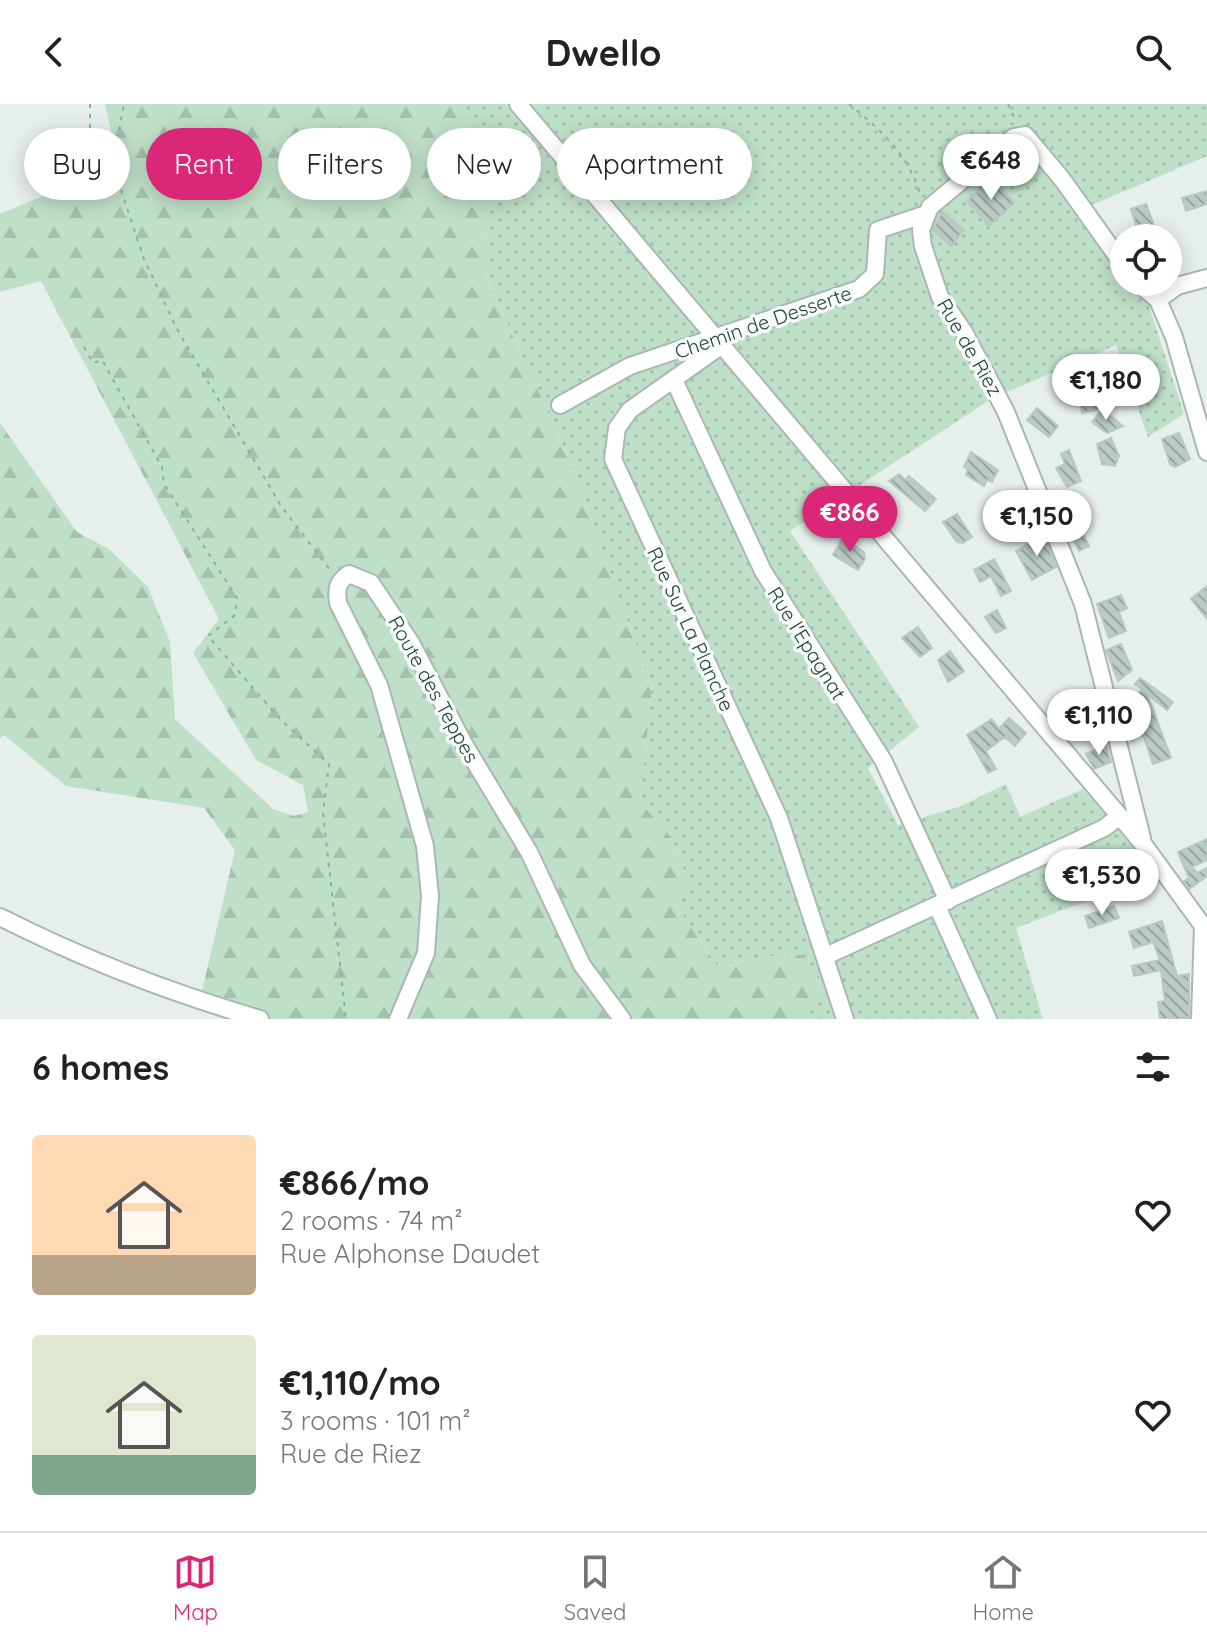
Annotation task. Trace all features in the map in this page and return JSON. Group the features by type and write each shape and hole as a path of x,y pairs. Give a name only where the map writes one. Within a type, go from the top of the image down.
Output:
{"street":[{"path":"518,104 1120,816 1205,926 1200,1019"},
{"path":"926,214 934,202 1019,135 1025,135 1062,179 1110,246"},
{"name":"Chemin de Desserte","path":"560,405 630,366 718,340 859,289 875,274 878,230 926,214"},
{"name":"Rue de Riez","path":"926,214 921,230 933,282 1006,412 1083,604 1144,845"},
{"path":"1158,300 1177,286 1207,278"},
{"path":"1153,296 1174,337 1207,452"},
{"name":"Rue Sur La Planche","path":"718,340 674,380 630,410 617,428 613,459 779,818 845,1019"},
{"name":"Rue l'Epagnat","path":"674,380 763,571 883,760 988,1019"},
{"name":"Route des Teppes","path":"340,580 349,574 371,583 411,643 464,744 529,852 582,965 622,1019"},
{"path":"340,580 336,590 338,603 379,685 425,846 430,896 426,953 398,1019"},
{"path":"826,956 1104,828 1120,816"},
{"path":"0,917 49,942 210,1004 260,1019"}],"path":[{"path":"90,104 90,128"},
{"path":"119,128 124,104"},
{"path":"849,104 886,135 901,154 913,173 926,214"},
{"path":"1008,104 1019,135"},
{"path":"124,200 144,259 177,329 281,506 340,580"},
{"path":"84,347 93,363 102,360 162,467 164,484 237,598 235,615 208,636 280,719 329,764 323,813 346,1019"}],"green space":[{"path":"105,104 466,104 471,128 427,128 427,200 486,200 485,275 569,458 652,689 640,802 672,838 688,881 676,905 717,966 779,955 803,955 826,986 806,1003 814,1019 230,1019 202,991 235,850 204,808 66,786 4,735 0,738 0,423 77,532 109,549 148,587 170,642 175,719 273,809 294,816 308,812 303,785 256,760 193,653 219,619 41,281 0,292 0,214 33,200 130,200 130,128 110,128"},
{"path":"466,104 1207,104 1207,156 1092,205 1110,236 1110,296 1145,296 1184,414 1148,437 1116,345 991,399 790,531 919,727 868,768 898,825 961,806 1006,784 1020,817 1083,789 1157,874 1016,928 1043,1019 814,1019 779,955 717,966 676,905 688,881 672,838 640,802 652,689 569,458 485,275 486,200 541,200 541,128 471,128"}],"building":[{"path":"993,178 1014,203 989,226 967,201"},
{"path":"1207,191 1207,204 1186,211 1182,198"},
{"path":"1146,204 1154,224 1136,224 1131,209"},
{"path":"942,211 964,230 951,246 933,230"},
{"path":"1101,384 1103,394 1098,397 1101,409 1082,413 1080,400 1085,400 1083,388"},
{"path":"1037,408 1058,426 1049,437 1027,420"},
{"path":"1102,410 1123,426 1107,433 1092,422"},
{"path":"1179,433 1190,459 1175,467 1170,464 1162,439"},
{"path":"1111,438 1119,456 1115,466 1102,464 1097,444"},
{"path":"1069,450 1081,481 1067,487 1056,468 1065,464 1061,454"},
{"path":"971,452 998,470 992,482 987,480 984,486 966,475 968,469 964,467"},
{"path":"899,474 905,480 909,476 936,499 925,511 889,481"},
{"path":"957,514 972,537 963,543 957,542 943,522"},
{"path":"1077,522 1089,546 1079,551 1067,526"},
{"path":"1044,536 1056,567 1032,580 1016,551"},
{"path":"843,538 864,552 865,559 858,570 833,555"},
{"path":"994,559 1011,591 1001,596 991,576 980,582 974,570"},
{"path":"1207,586 1207,619 1191,599"},
{"path":"1121,595 1127,608 1119,612 1126,631 1109,638 1097,604"},
{"path":"997,610 1006,628 996,633 985,617"},
{"path":"918,627 932,648 920,657 902,638"},
{"path":"1121,644 1132,670 1118,681 1106,650"},
{"path":"950,651 964,671 948,682 938,660"},
{"path":"1140,678 1173,702 1167,710 1147,694 1171,758 1153,764 1143,735 1132,740 1128,729 1152,721 1142,714 1147,707 1135,698 1142,689 1135,684"},
{"path":"1009,718 1026,733 1015,746 1005,737 986,751 996,769 988,773 967,735 992,719 999,729"},
{"path":"1106,745 1111,762 1094,769 1086,754"},
{"path":"1207,839 1207,860 1192,867 1197,873 1207,868 1207,876 1189,889 1184,881 1189,878 1178,852"},
{"path":"1114,906 1119,918 1089,928 1085,916"},
{"path":"1162,921 1177,976 1189,974 1189,1019 1160,1019 1158,1002 1165,1001 1161,970 1134,976 1132,966 1160,960 1153,942 1134,948 1129,932"}]}
